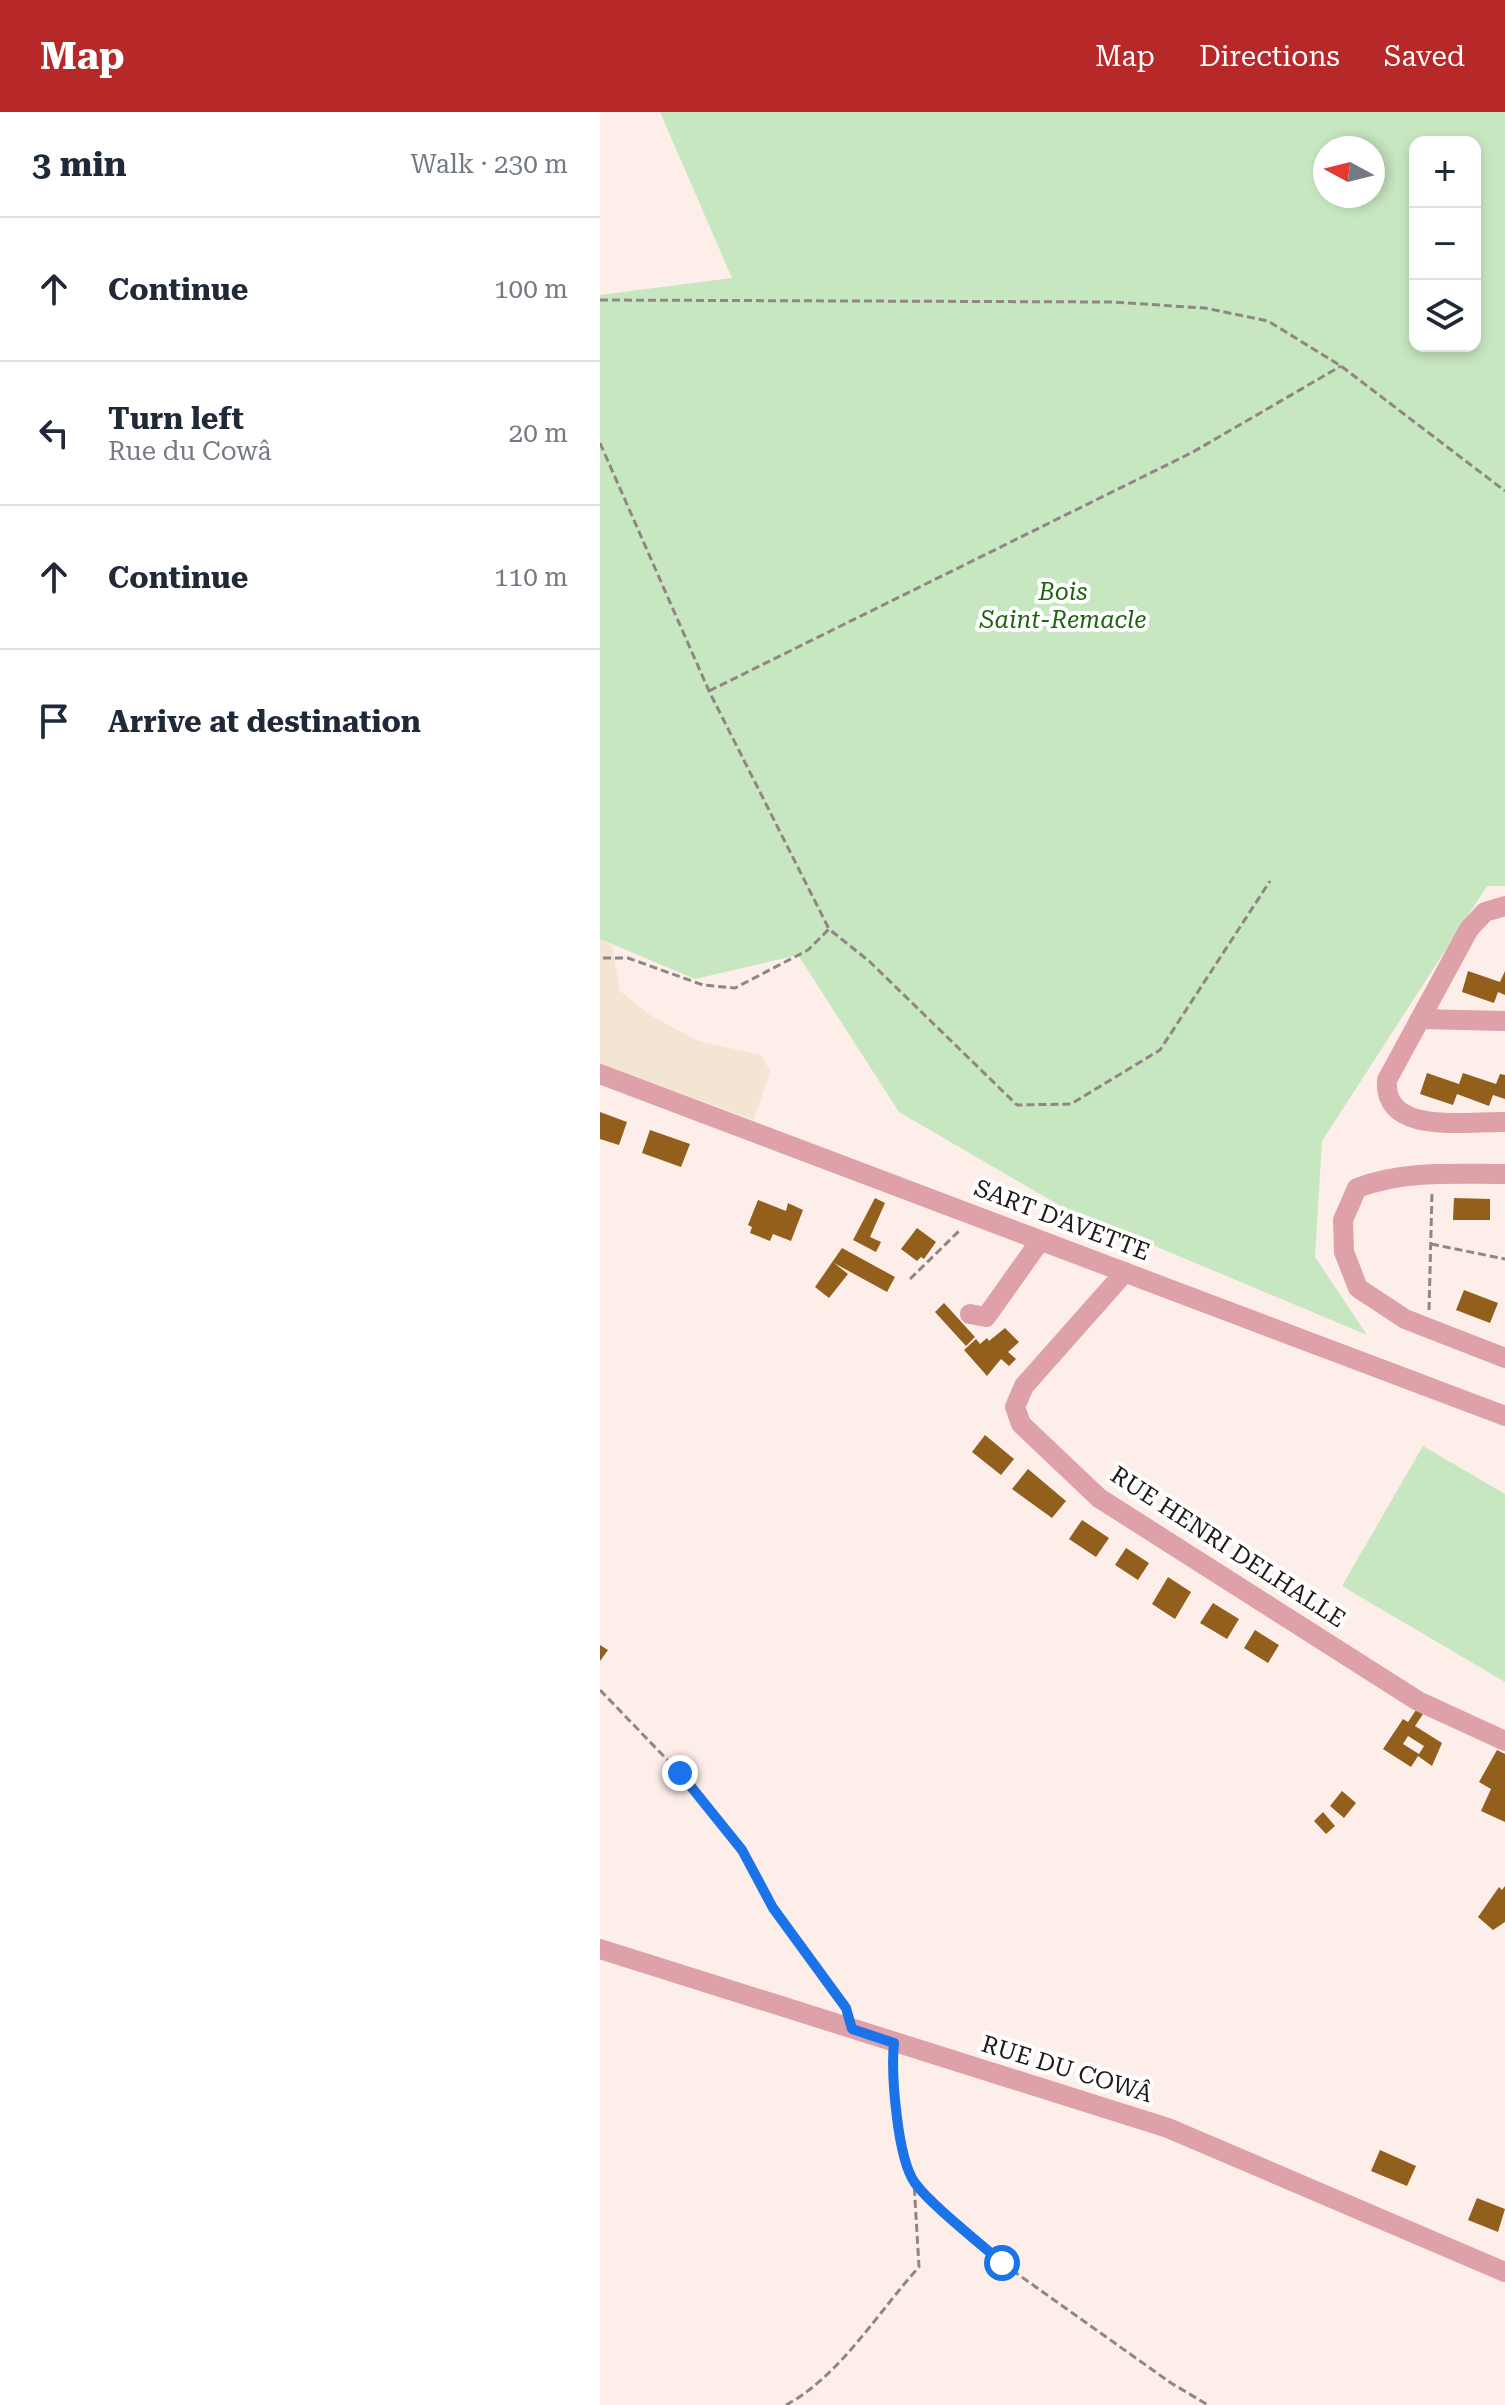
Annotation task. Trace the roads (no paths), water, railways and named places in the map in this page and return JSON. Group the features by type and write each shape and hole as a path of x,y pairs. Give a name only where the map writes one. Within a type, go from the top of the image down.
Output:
{"street":[{"path":"1505,906 1485,912 1469,929 1387,1080 1386,1097 1394,1110 1416,1121 1505,1122"},
{"path":"1420,1019 1505,1021"},
{"name":"SART D'AVETTE","path":"600,1074 1505,1416"},
{"path":"1505,1174 1387,1177 1357,1188 1343,1220 1344,1252 1358,1288 1405,1319 1505,1358"},
{"path":"970,1314 986,1317 1040,1241"},
{"name":"RUE HENRI DELHALLE","path":"1125,1272 1024,1386 1015,1407 1021,1424 1099,1498 1418,1701 1505,1741"},
{"name":"RUE DU COWÂ","path":"600,1949 1168,2128 1505,2272"}],"park label":[{"name":"Bois Saint-Remacle","path":"1063,606"}]}
